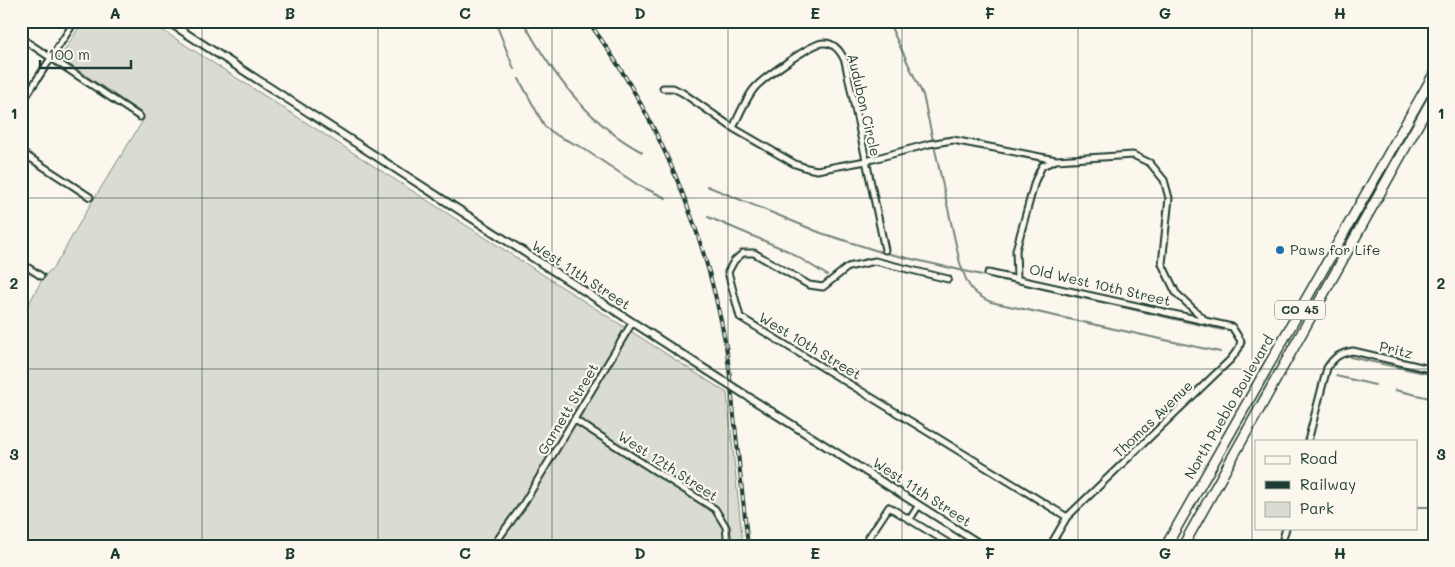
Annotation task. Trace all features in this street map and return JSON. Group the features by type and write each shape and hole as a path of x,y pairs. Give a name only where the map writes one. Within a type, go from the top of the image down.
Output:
{"main road":[{"name":"North Pueblo Boulevard","path":"1166,546 1434,74"},
{"name":"North Pueblo Boulevard","path":"1184,546 1434,96"}],"street":[{"path":"21,104 75,21"},
{"name":"West 11th Street","path":"167,21 632,323 983,546"},
{"path":"21,38 140,117"},
{"name":"Audubon Circle","path":"733,128 748,99 759,83 813,46 824,42 833,44 841,52 845,61 885,250"},
{"path":"664,88 673,88 683,93 733,128 795,164 817,170 866,161 936,142 953,140 1056,160 1132,155 1150,163 1164,180 1169,198 1162,264 1176,293 1206,320"},
{"path":"21,152 90,197"},
{"path":"1017,278 1016,250 1035,181 1042,166 1056,160"},
{"name":"West 10th Street","path":"948,279 876,261 848,267 823,287 809,285 754,253 743,253 734,261 728,272 740,317 1067,517"},
{"path":"21,263 41,276"},
{"name":"Old West 10th Street","path":"988,273 1206,320"},
{"name":"Thomas Avenue","path":"1050,546 1067,517 1231,359 1239,348 1241,341 1232,327 1206,320"},
{"name":"Garnett Street","path":"493,546 522,506 632,323"},
{"name":"Pritz","path":"1308,440 1327,368 1332,359 1341,353 1353,351 1434,370"},
{"name":"West 12th Street","path":"575,420 715,508 726,528 728,546"},
{"path":"910,519 919,505"},
{"path":"863,546 889,507 953,546"},
{"path":"1281,546 1285,530"}],"green space":[{"path":"83,21 148,21 727,393 743,546 21,545 21,318 44,276 53,268 61,256 87,210 144,119 142,113 60,58"}],"waterway":[{"path":"495,21 514,69"},
{"path":"523,21 546,59 573,96 605,127 642,152"},
{"path":"888,21 923,95 960,263 967,282 978,295 991,302 1220,352"},
{"path":"519,79 545,127 558,136 581,147 638,185 666,198"},
{"path":"707,186 821,233 881,252 1223,330"},
{"path":"708,217 788,251 827,275"},
{"path":"1350,357 1434,375"},
{"path":"1336,376 1375,385"},
{"path":"1395,390 1434,399"},
{"path":"1418,507 1434,507"}],"railway":[{"path":"588,21 613,57 657,135 692,217 717,303 726,346 748,546"}],"place":[{"name":"Paws for Life","path":"1280,250"}]}
